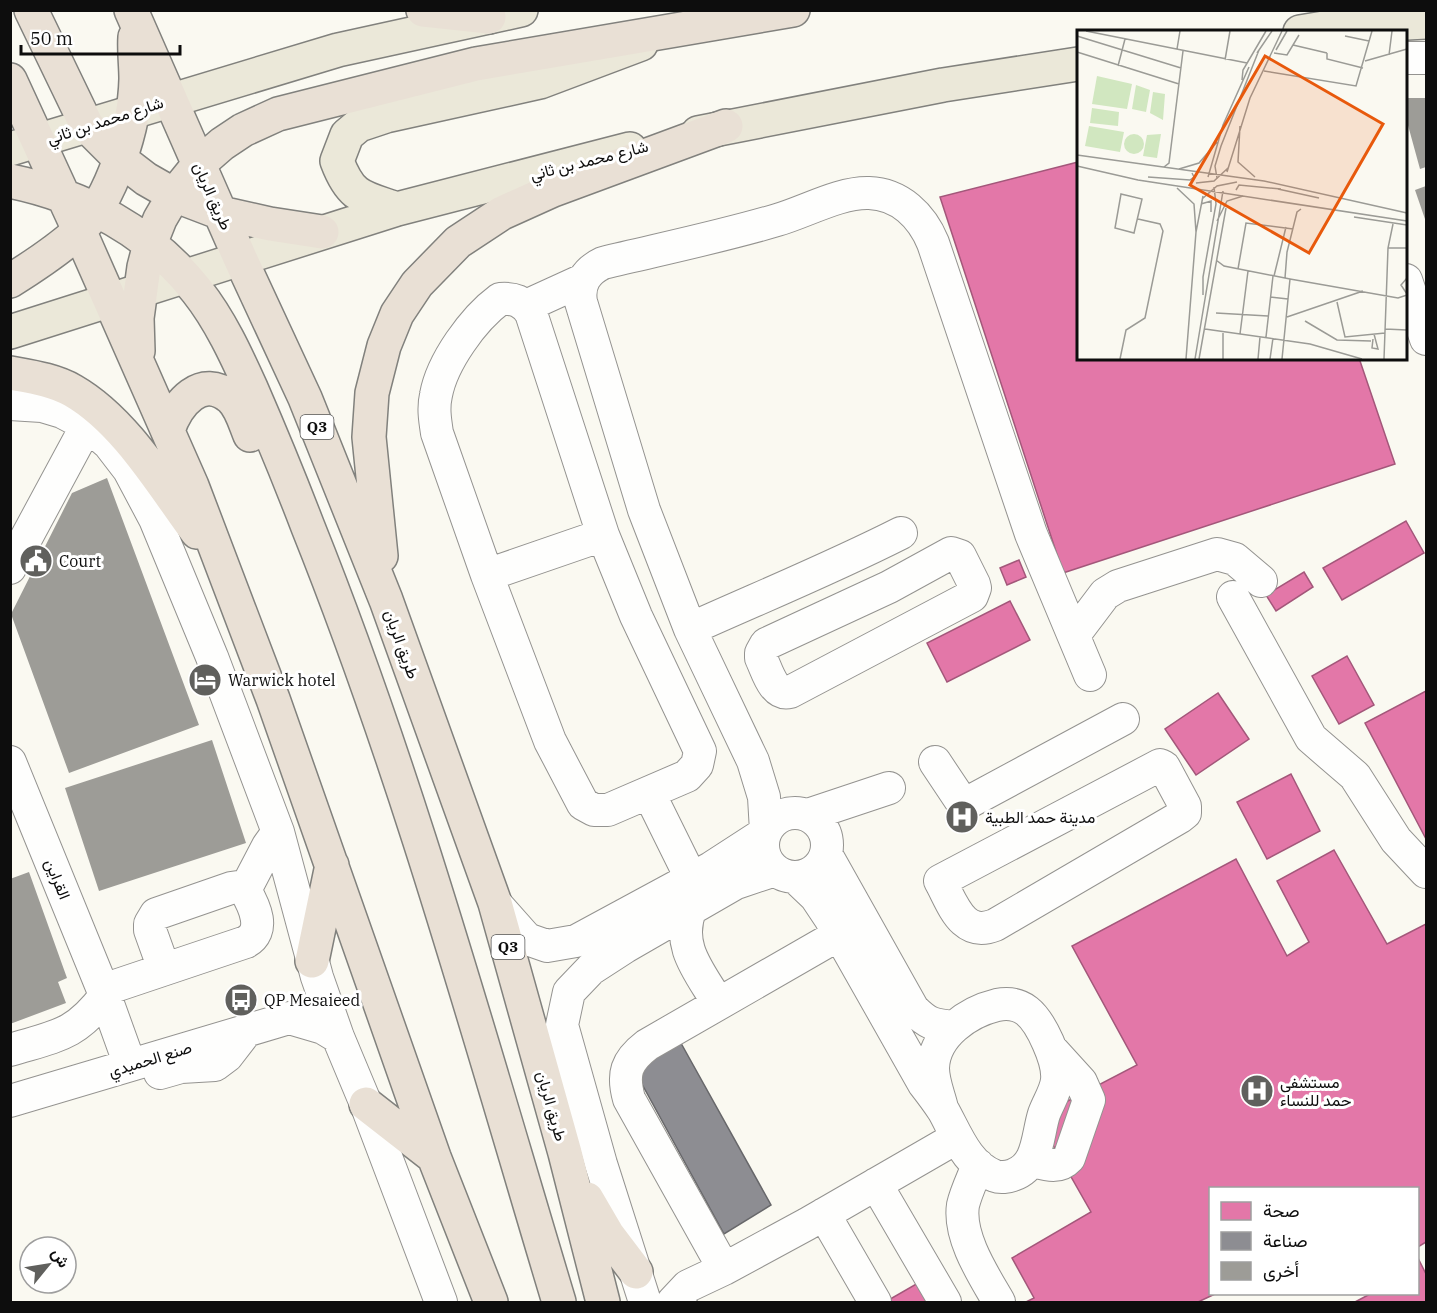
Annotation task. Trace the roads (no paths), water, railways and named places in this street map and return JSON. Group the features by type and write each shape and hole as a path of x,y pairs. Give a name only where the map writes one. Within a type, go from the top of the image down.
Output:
{"highway":[{"path":"31,10 87,126 120,159 146,179 174,195 221,213 322,232"},
{"path":"423,10 489,17"},
{"path":"139,364 136,318 150,244 160,219 174,195 199,164 243,130 278,114 476,64 793,10"},
{"path":"10,281 39,263 87,220 110,185 120,159 132,111 136,79 133,16"},
{"name":"طريق الريان","path":"133,16 305,398 386,600 495,903 565,1154 603,1302"},
{"path":"10,80 25,145 63,195 87,220 110,300 168,430 224,567 332,864 434,1157 491,1302"},
{"path":"386,600 369,437 372,393 392,325 417,284 458,242 502,213 553,190 726,126"},
{"path":"10,181 63,195"},
{"path":"87,220 124,225 150,244 183,276 212,312 240,366 274,441 327,574 398,775 440,905 559,1302"},
{"path":"10,373 41,378 72,390 99,409 122,430 224,567"},
{"path":"168,430 173,414 180,404 198,391 210,389 221,392 238,406 313,599 398,775"},
{"path":"314,969 332,864"},
{"path":"366,1104 434,1157"},
{"path":"565,1154 584,1195 608,1235 636,1272"}],"main road":[{"name":"شارع محمد بن ثاني","path":"25,145 338,50 521,10"},
{"path":"1312,30 1426,22"},
{"path":"397,209 358,196 344,179 337,161 347,135 359,125 386,116 540,82 676,31"},
{"name":"شارع محمد بن ثاني","path":"10,332 397,209 726,126 953,83 1077,64"}],"street":[{"path":"1407,58 1426,58"},
{"path":"530,314 558,313 583,295 594,267 603,263 767,223 856,193 885,195 898,200 910,208 928,230 1031,534 1090,675"},
{"path":"1407,283 1426,339"},
{"path":"583,295 647,518 690,629 753,761 764,797 763,843 768,863 816,897 840,934 924,1084 942,1108 956,1138 978,1165 996,1177 1009,1177 1021,1172 1031,1160 1057,1081 1056,1063 1050,1048 1035,1019 1026,1010 1017,1006 1005,1003 967,1017 943,1040 933,1066 942,1108"},
{"path":"506,298 519,301 530,314 604,537 636,616 700,751 698,765 687,776 608,810 594,810 583,804 550,741 487,575 437,433 434,414 435,396 440,379 469,328 486,309 500,299 506,298"},
{"path":"10,404 42,406 62,412 87,425 109,444 129,470 155,519 213,657 278,832 314,969 338,1037 366,1104 441,1302"},
{"path":"10,568 87,425"},
{"path":"487,575 604,537 647,518"},
{"path":"690,629 881,544 891,574 888,587 910,629"},
{"path":"954,553 960,556 975,584 975,592 969,599 910,629 785,693 776,689 761,658 761,652 766,644 888,587 948,555 954,553"},
{"path":"1074,635 1105,594 1118,586 1217,554 1235,559 1261,581"},
{"path":"1233,597 1311,738 1355,776 1396,840 1426,872"},
{"path":"934,762 961,801 969,802 1123,719"},
{"path":"753,761 803,814 818,822 824,832 826,848 913,1009 927,1022 937,1026 954,1027"},
{"name":"القراين","path":"10,762 104,993 130,1065"},
{"path":"1155,766 1164,767 1185,806 1185,813 1180,817 988,927 975,928 963,921 940,881 1155,766"},
{"path":"495,903 528,939 547,946 576,941 691,893 785,874 805,875 814,871 821,863 826,848 859,810 889,788 803,814 779,817 765,832 691,893"},
{"path":"649,793 691,893 685,925 686,944 718,1003"},
{"path":"245,890 278,832"},
{"path":"10,1050 65,1033 84,1020 104,993 253,938 258,930 258,922 245,890 238,887 231,888 156,914 150,924 150,930 164,969"},
{"name":"طريق الريان","path":"645,1302 601,1164 562,1025 568,993 591,969 691,893"},
{"path":"724,1269 629,1099 625,1084 627,1068 634,1054 646,1045 840,934"},
{"path":"314,969 300,1007 289,1018 323,1028 338,1037"},
{"name":"صنع الحميدي","path":"10,1101 289,1018"},
{"path":"10,1120 181,1067 215,1065 227,1056 247,1030"},
{"path":"636,1272 680,1294 956,1138"},
{"path":"978,1165 963,1208 965,1228 971,1249 999,1302"},
{"path":"876,1184 945,1302"},
{"path":"815,1219 853,1302"},
{"path":"815,1219 875,1302"}],"place":[{"name":"Court","path":"36,561"},
{"name":"Warwick hotel","path":"205,680"},
{"name":"مدينة حمد الطبية","path":"962,817"},
{"name":"QP Mesaieed","path":"241,1000"},
{"name":"مستشفى حمد للنساء","path":"1257,1091"}]}
